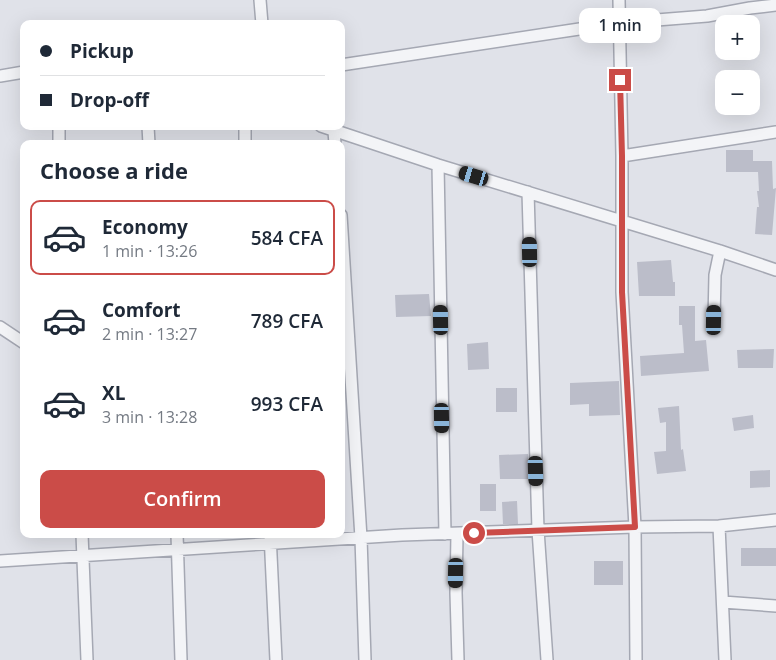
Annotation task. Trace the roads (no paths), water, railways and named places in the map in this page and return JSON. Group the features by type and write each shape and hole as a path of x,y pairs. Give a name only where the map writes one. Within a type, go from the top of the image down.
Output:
{"street":[{"path":"260,0 262,20"},
{"path":"619,0 623,222 621,248 622,292 635,527 636,660"},
{"path":"345,64 619,23 707,16 776,5"},
{"path":"0,76 20,73"},
{"path":"335,140 334,131 776,270"},
{"path":"622,156 776,132"},
{"path":"438,165 445,534"},
{"path":"528,192 538,530 547,660"},
{"path":"714,320 715,275 720,251"},
{"path":"345,280 361,538 365,660"},
{"path":"0,327 20,340"},
{"path":"0,561 84,554 178,550 270,539 361,538 538,530 719,526 776,520"},
{"path":"719,526 725,660"},
{"path":"457,534 458,660"},
{"path":"82,538 87,660"},
{"path":"177,538 181,660"},
{"path":"270,539 276,660"},
{"path":"723,602 776,606"}]}
